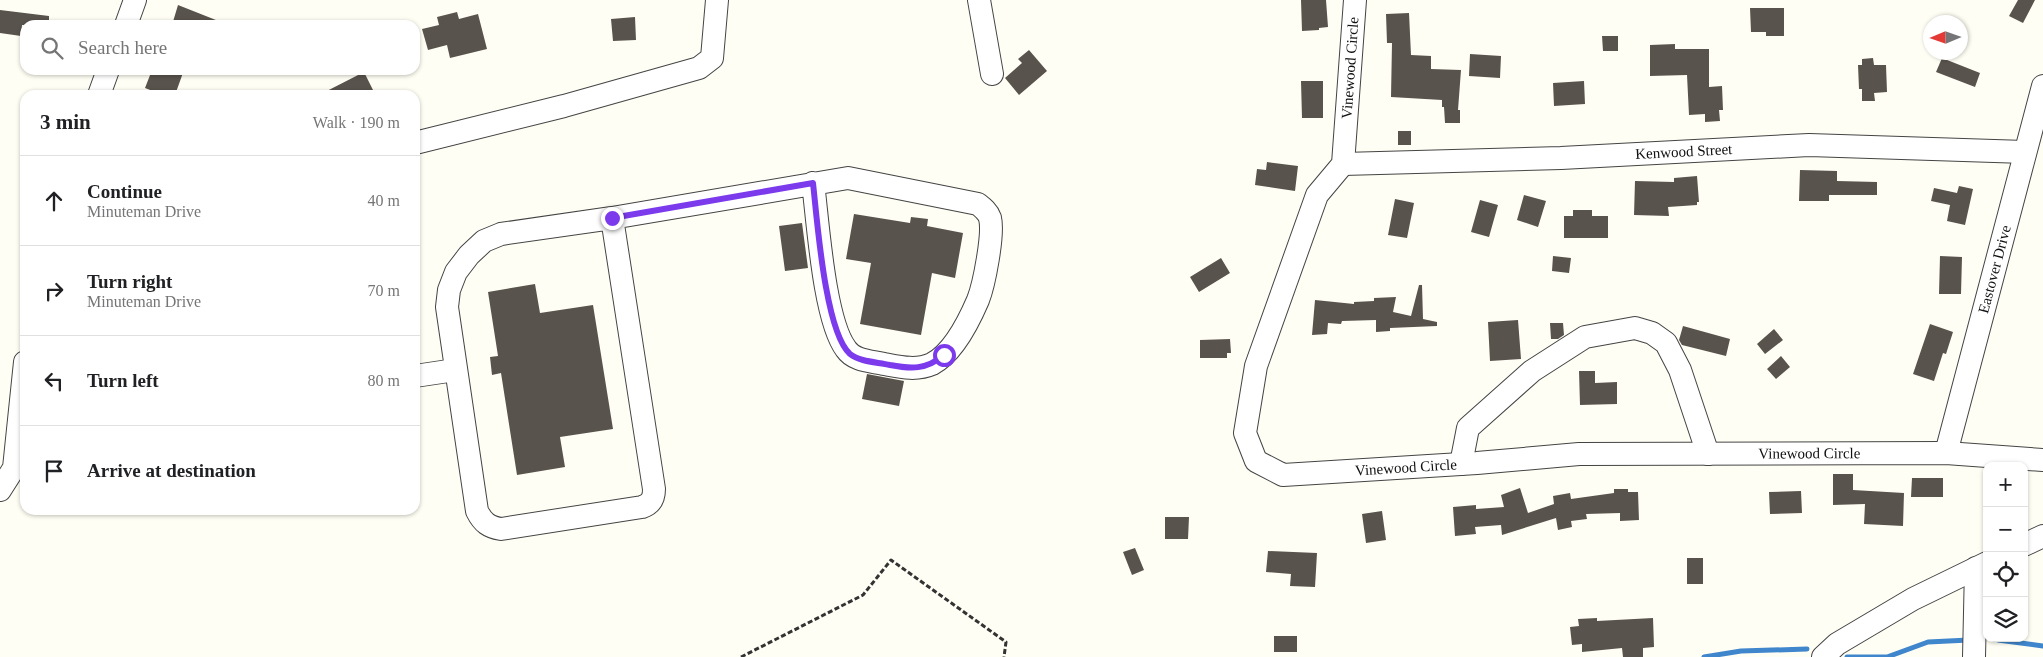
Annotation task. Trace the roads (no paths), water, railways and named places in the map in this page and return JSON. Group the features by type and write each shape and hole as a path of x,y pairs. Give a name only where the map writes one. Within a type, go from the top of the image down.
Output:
{"street":[{"path":"420,142 699,68 712,58 717,0"},
{"path":"979,0 992,74"},
{"name":"Vinewood Circle","path":"1355,0 1343,164 1317,195 1256,366 1245,433 1256,461 1282,475 1461,464 1578,454 1946,453 2043,460"},
{"path":"127,20 131,1"},
{"path":"101,90 106,75"},
{"name":"Eastover Drive","path":"1946,453 2043,86"},
{"name":"Kenwood Street","path":"1343,164 1561,158 1808,145 2025,152"},
{"path":"612,218 654,497 649,504 642,507 501,528 491,527 482,521 477,512 447,307 456,272 469,255 484,241 501,234 612,218 813,183 848,178 965,200 978,204 985,209 989,217 991,239 978,299 964,327 944,355 926,366 907,368 858,359 845,349 827,297 813,183"},
{"path":"1461,464 1468,428 1488,408 1532,371 1585,337 1634,328 1652,333 1666,343 1680,370 1708,454"},
{"path":"420,375 455,370"},
{"path":"0,490 14,468 20,410"},
{"path":"2028,543 2043,536"},
{"path":"1822,657 1837,644 1905,604 1981,565"},
{"path":"1974,657 1981,565"}],"waterway":[{"path":"1847,657 1887,657 1928,642 1969,640"},
{"path":"2013,642 2043,646"},
{"path":"1704,657 1741,651 1807,649"}]}
